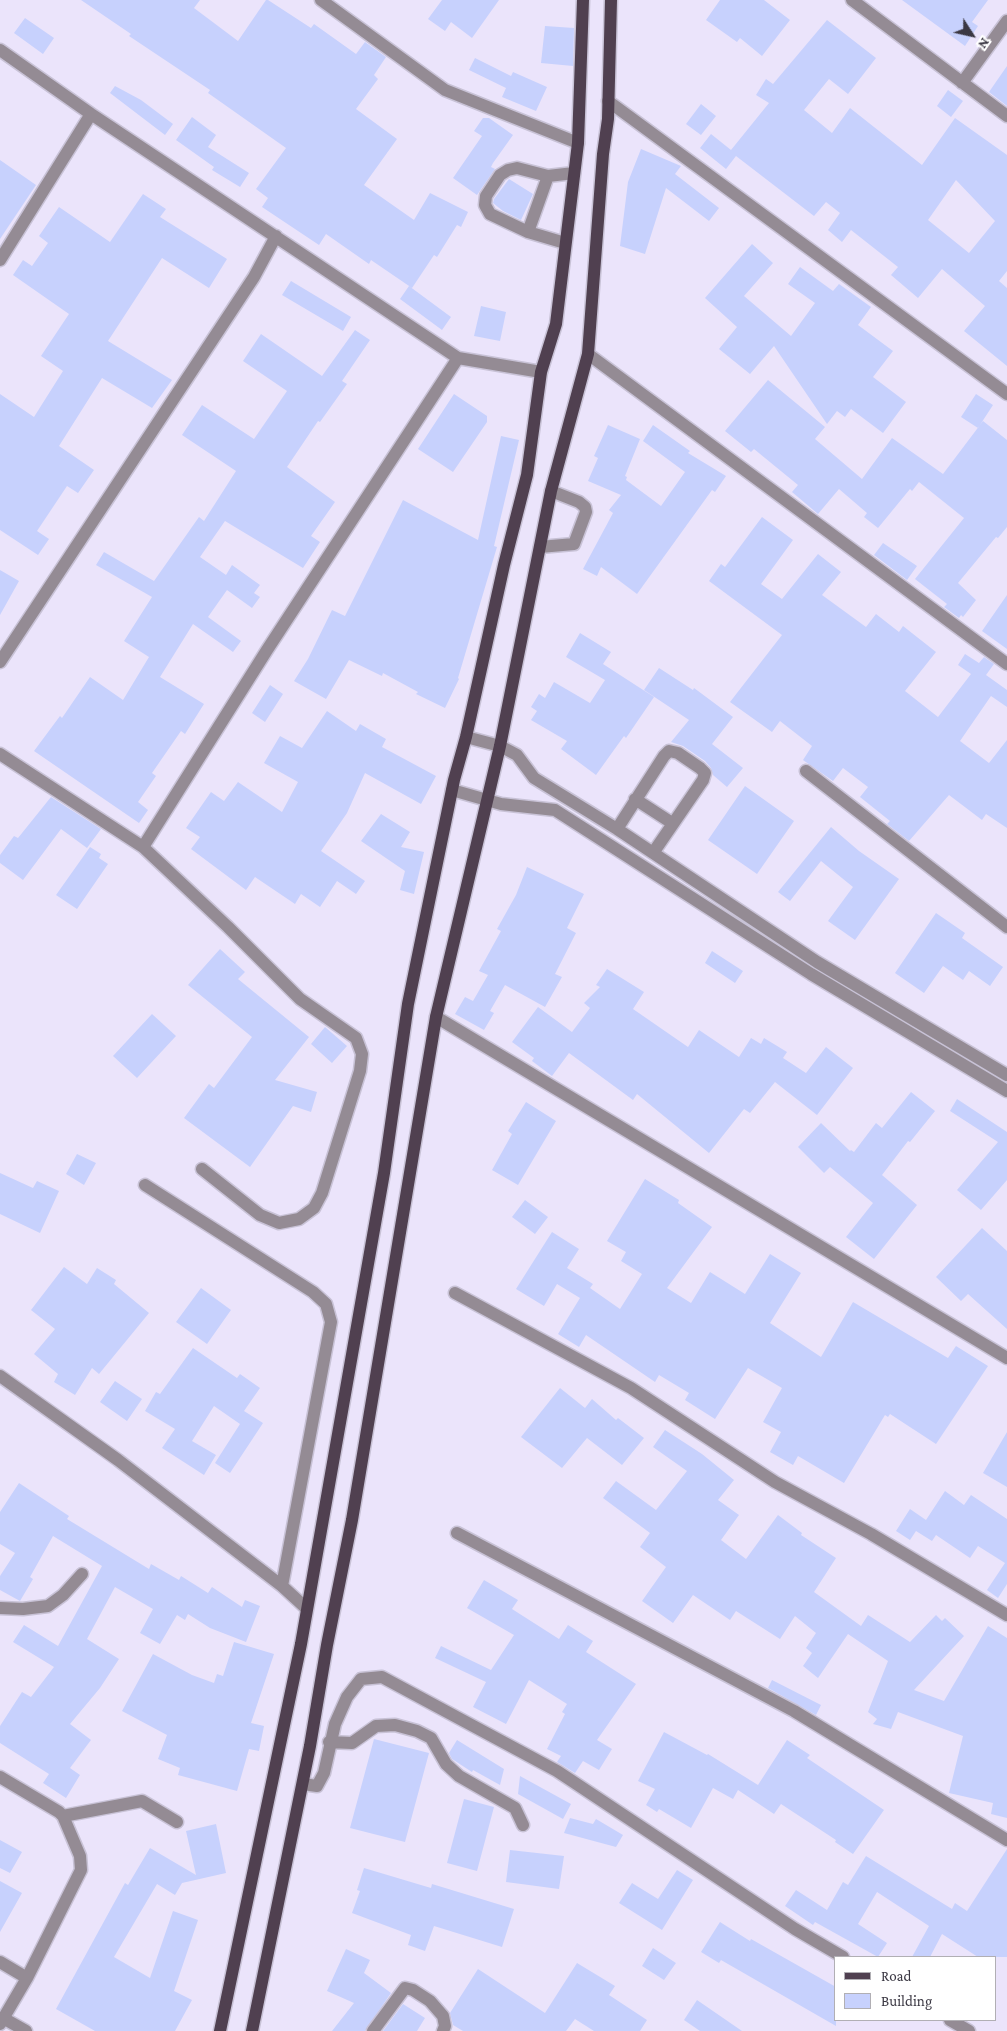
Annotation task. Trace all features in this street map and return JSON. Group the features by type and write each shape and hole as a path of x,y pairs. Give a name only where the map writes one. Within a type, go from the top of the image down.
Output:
{"main road":[{"path":"220,2031 275,1776 306,1608 382,1183 408,1004 452,790 466,737 504,565 527,475 541,372 556,324 578,142 583,0"},
{"path":"252,2031 303,1784 352,1520 436,1016 500,746 551,491 588,354 608,101 612,0"}],"street":[{"path":"321,0 444,90 578,142"},
{"path":"852,0 1007,116"},
{"path":"962,83 1007,20"},
{"path":"0,50 91,114 458,358 541,372"},
{"path":"608,101 1007,394"},
{"path":"0,260 91,114"},
{"path":"565,243 528,232 490,214 485,205 486,196 500,175 508,170 517,168 548,176 574,173"},
{"path":"528,232 548,176"},
{"path":"0,662 254,277 276,236"},
{"path":"588,354 1007,664"},
{"path":"143,847 266,650 458,358"},
{"path":"540,546 574,544 578,540 586,512 585,507 579,502 551,491"},
{"path":"466,737 500,746 517,755 534,778 618,829 817,962 1007,1075"},
{"path":"618,829 635,799 664,756 669,751 678,753 705,773 703,780 652,853"},
{"path":"0,754 143,847 228,927 300,999 356,1038 362,1054 360,1071 322,1193 314,1208 299,1219 279,1223 260,1215 202,1169"},
{"path":"806,771 1007,927"},
{"path":"452,790 486,801 555,810 811,974 1007,1092"},
{"path":"635,799 672,823"},
{"path":"677,888 686,875"},
{"path":"436,1016 1007,1358"},
{"path":"145,1185 313,1292 326,1304 331,1322 282,1586"},
{"path":"455,1293 631,1388 775,1482 870,1534 1007,1616"},
{"path":"0,1376 118,1460 282,1586 306,1608"},
{"path":"456,1533 794,1711 1007,1840"},
{"path":"0,1608 23,1609 48,1606 64,1595 82,1574"},
{"path":"303,1784 317,1786 324,1773 329,1742 347,1697 361,1680 382,1677 557,1771 795,1929 841,1956"},
{"path":"329,1742 352,1743 376,1726 396,1725 418,1731 431,1738 446,1764 459,1776 515,1808 523,1826"},
{"path":"0,1777 63,1816 80,1856 81,1870 27,1978 2,2021 26,2031"},
{"path":"63,1816 142,1801 177,1822"},
{"path":"0,1962 27,1978"},
{"path":"373,2031 405,1988 413,1990 430,2001 443,2016 445,2026 443,2031"},
{"path":"952,2021 969,2031"}],"building":[{"path":"81,0 200,0 194,8 238,41 266,0 268,0 311,28 314,24 356,54 365,42 386,57 374,75 378,79 356,109 397,139 364,185 414,220 430,193 468,212 461,227 457,225 437,257 434,255 412,288 371,260 369,264 326,234 319,245 262,207 268,198 256,189 286,148 208,93 210,90 129,36 131,34"},
{"path":"442,0 499,0 472,38 451,22 445,31 428,19"},
{"path":"720,0 764,0 790,20 762,56 740,38 737,42 706,20"},
{"path":"902,0 988,0 972,22 978,26 965,46"},
{"path":"25,18 54,38 43,54 14,33"},
{"path":"827,20 876,58 848,94 829,79 804,110 832,133 850,108 922,165 955,118 1007,155 1007,271 999,281 1007,288 1007,366 964,331 985,306 942,269 918,298 891,275 898,267 851,230 842,242 828,230 840,213 826,202 814,216 736,156 726,169 700,148 711,134 731,150 769,103 756,95 766,79 773,84","holes":["956,180 995,221 969,253 928,220"]},
{"path":"545,26 574,28 573,66 541,63"},
{"path":"475,58 511,76 513,72 547,87 536,111 502,97 506,88 469,70"},
{"path":"1007,66 1007,106 989,92"},
{"path":"115,86 141,100 173,124 165,135 110,93"},
{"path":"948,90 963,101 951,117 937,106"},
{"path":"701,104 716,116 701,135 686,124"},
{"path":"192,117 216,135 208,147 249,173 240,187 212,170 214,167 176,140"},
{"path":"483,118 489,118 513,135 493,163 491,167 495,169 477,195 453,178 482,136 474,131"},
{"path":"641,149 681,166 675,174 719,208 709,221 666,188 645,254 620,246 628,182"},
{"path":"0,160 36,185 0,239"},
{"path":"509,179 533,194 521,220 503,211 493,203"},
{"path":"143,194 166,209 160,217 227,259 209,288 162,258 108,341 172,380 152,408 102,378 59,446 94,470 78,493 67,486 37,531 49,539 38,555 0,530 0,394 34,417 63,371 41,356 69,314 13,275 23,260 32,266 48,243 39,236 59,207 110,242"},
{"path":"752,244 773,263 744,296 791,336 815,303 788,284 800,267 833,291 839,284 871,307 858,325 893,351 873,377 906,402 883,433 851,409 845,417 837,411 827,424 774,346 750,374 719,349 737,327 705,298"},
{"path":"291,281 351,317 343,331 282,295"},
{"path":"409,286 451,317 442,330 400,299"},
{"path":"481,306 506,312 500,341 474,336"},
{"path":"355,330 370,340 342,381 347,384 320,422 318,421 287,467 335,502 311,536 320,542 303,568 225,521 200,557 226,575 232,565 260,585 254,593 260,597 252,608 227,590 208,617 241,641 233,652 193,624 160,677 204,704 185,734 181,731 152,773 156,776 138,802 148,810 139,823 34,751 60,716 62,718 90,677 123,700 149,657 124,641 152,597 96,565 104,552 154,581 199,517 204,521 236,471 182,435 202,405 254,439 287,391 243,361 261,334 322,376"},
{"path":"768,380 825,427 815,439 862,479 892,438 943,474 983,421 1007,440 1007,527 998,538 996,537 958,583 976,600 963,617 961,615 959,618 944,607 947,604 915,579 964,518 919,482 912,491 910,489 878,528 864,517 867,513 839,489 818,514 792,492 798,485 754,449 751,452 725,431"},
{"path":"454,394 487,416 487,422 453,472 418,449"},
{"path":"976,394 993,405 978,428 961,417"},
{"path":"608,425 640,439 625,476 627,477 626,480 661,506 685,472 643,441 653,425 690,451 688,453 726,476 715,492 712,490 637,594 601,567 597,576 583,569 613,513 609,510 621,495 588,481 598,458 594,456"},
{"path":"501,436 519,440 494,546 497,547 459,679 445,708 416,694 418,692 383,673 382,676 349,660 326,699 294,681 308,659 332,610 345,616 403,500 478,540"},
{"path":"762,517 793,540 761,584 782,599 818,554 841,572 822,595 866,627 876,614 899,632 903,626 936,652 905,691 938,717 971,674 958,665 965,654 979,663 984,657 994,664 986,675 1007,690 1007,707 991,696 960,741 989,763 1007,740 1007,828 986,814 982,820 949,795 909,841 887,824 890,821 860,797 868,787 843,768 833,781 803,760 812,746 780,721 772,732 730,702 782,635 709,581 721,564 725,567"},
{"path":"883,543 917,566 907,580 874,555"},
{"path":"0,570 19,581 0,615"},
{"path":"1007,595 1007,649 982,631"},
{"path":"580,633 611,652 603,664 654,697 626,738 624,736 596,775 561,749 567,741 531,720 537,711 531,707 539,694 545,698 554,682 590,703 605,680 566,657"},
{"path":"659,668 693,690 694,688 733,717 712,744 743,768 727,787 713,775 711,768 705,761 683,746 671,742 689,720 644,690"},
{"path":"270,685 283,694 265,722 252,713"},
{"path":"327,711 356,731 360,724 386,739 382,747 436,776 421,804 365,773 347,813 321,851 365,881 356,894 337,881 320,907 301,894 295,904 255,877 246,890 191,849 200,837 186,828 211,792 224,801 238,782 282,812 298,782 264,763 280,736 302,748"},
{"path":"745,786 794,821 757,874 708,840"},
{"path":"51,797 101,829 87,848 61,829 23,880 0,863 0,855 14,836 18,838"},
{"path":"381,814 410,832 401,847 424,852 414,894 400,890 405,871 361,841"},
{"path":"831,827 859,851 899,879 855,940 828,921 853,887 821,861 790,901 778,892"},
{"path":"90,847 101,854 99,858 108,864 77,909 56,895"},
{"path":"527,867 584,894 567,928 576,933 555,974 562,977 545,1007 505,985 490,1011 494,1013 484,1030 455,1014 465,997 473,1001 488,975 479,971 501,931 497,929 516,895"},
{"path":"936,913 965,933 962,938 1003,967 990,986 969,971 963,980 943,966 924,993 895,973"},
{"path":"220,949 245,972 238,979 309,1037 275,1080 317,1092 311,1112 293,1106 250,1167 184,1118 209,1084 214,1088 252,1037 188,985"},
{"path":"712,951 743,971 735,983 705,963"},
{"path":"607,969 644,992 633,1009 688,1047 699,1030 739,1057 751,1038 761,1044 764,1038 787,1052 783,1058 806,1073 826,1047 853,1068 817,1115 775,1082 750,1113 744,1109 709,1153 637,1094 633,1100 569,1053 552,1076 532,1061 534,1058 512,1042 538,1007 572,1032 590,1008 584,1003 600,987 596,985"},
{"path":"152,1014 176,1036 137,1078 113,1056"},
{"path":"325,1027 347,1046 332,1063 311,1044"},
{"path":"911,1092 935,1111 910,1142 908,1141 882,1175 917,1205 874,1259 846,1237 873,1203 830,1167 824,1173 798,1147 821,1123 850,1151 854,1152 876,1123 882,1128"},
{"path":"957,1099 1007,1132 1007,1180 981,1210 957,1190 998,1142 950,1111"},
{"path":"526,1102 556,1121 518,1185 492,1170 512,1134 508,1131"},
{"path":"77,1154 96,1163 84,1185 66,1174"},
{"path":"0,1173 33,1188 37,1181 59,1191 40,1233 0,1214"},
{"path":"645,1179 679,1200 678,1203 712,1227 667,1288 691,1303 710,1272 745,1294 770,1254 801,1273 770,1323 821,1357 853,1302 948,1358 956,1346 988,1366 936,1444 890,1414 888,1417 885,1415 844,1483 798,1456 793,1465 770,1452 781,1432 763,1422 782,1388 748,1368 715,1419 685,1400 689,1393 659,1375 655,1382 586,1335 579,1347 558,1334 580,1298 557,1284 544,1306 516,1289 552,1232 579,1249 567,1268 593,1284 590,1288 620,1309 642,1274 621,1261 626,1252 607,1241"},
{"path":"525,1200 548,1217 535,1234 512,1217"},
{"path":"982,1228 1007,1251 1007,1329 968,1294 961,1301 936,1277"},
{"path":"64,1267 87,1284 97,1268 116,1280 114,1284 149,1313 99,1374 92,1368 75,1395 54,1382 58,1374 34,1354 55,1329 31,1310"},
{"path":"201,1288 231,1310 207,1344 176,1322"},
{"path":"193,1348 237,1378 240,1374 260,1388 244,1411 263,1423 230,1473 215,1463 240,1424 214,1406 192,1441 216,1455 204,1475 162,1448 175,1429 145,1411 156,1392 160,1394"},
{"path":"115,1381 142,1399 127,1421 100,1402"},
{"path":"560,1388 585,1408 592,1399 616,1420 618,1418 644,1438 622,1465 587,1438 562,1468 521,1437"},
{"path":"665,1430 702,1454 734,1480 718,1500 739,1515 721,1540 746,1559 778,1515 802,1533 801,1535 836,1558 814,1592 861,1626 868,1615 910,1642 936,1615 942,1621 945,1618 964,1636 914,1690 944,1701 988,1626 1007,1638 1007,1818 991,1814 993,1803 949,1793 963,1736 898,1712 891,1729 873,1724 877,1719 868,1712 888,1661 848,1634 818,1678 803,1666 812,1653 806,1648 816,1633 795,1616 780,1639 736,1611 730,1620 693,1595 673,1623 642,1601 666,1567 640,1547 650,1533 603,1498 616,1481 656,1510 687,1471 653,1447"},
{"path":"1007,1432 1007,1487 983,1473"},
{"path":"19,1483 69,1516 67,1519 149,1569 151,1564 179,1580 181,1576 208,1593 212,1587 242,1607 245,1600 260,1606 246,1642 210,1628 188,1614 185,1620 177,1615 160,1644 140,1633 153,1609 115,1587 87,1639 119,1659 100,1688 70,1724 91,1740 70,1768 80,1775 66,1798 43,1783 49,1774 0,1743 0,1726 22,1692 31,1697 54,1667 13,1642 24,1625 58,1646 102,1566 53,1536 30,1577 33,1579 20,1601 0,1590 0,1576 15,1553 0,1544 0,1512"},
{"path":"945,1491 964,1505 971,1495 1007,1519 1007,1584 998,1598 987,1590 1005,1563 978,1546 970,1558 936,1535 932,1541 916,1531 910,1540 896,1531 910,1509 926,1520"},
{"path":"484,1580 518,1600 512,1609 559,1639 568,1625 593,1641 586,1652 636,1684 597,1740 612,1749 599,1770 583,1761 575,1773 557,1762 561,1756 547,1749 565,1714 562,1712 567,1704 529,1680 506,1724 473,1707 486,1682 435,1658 441,1646 491,1670 514,1635 467,1608"},
{"path":"234,1642 274,1654 251,1723 264,1726 259,1751 249,1749 237,1791 178,1775 180,1768 158,1759 167,1735 122,1711 153,1654 192,1675 214,1683 217,1674 223,1676"},
{"path":"772,1680 821,1705 816,1715 768,1688"},
{"path":"664,1732 708,1754 758,1785 787,1740 810,1755 807,1758 884,1810 853,1854 835,1842 836,1840 781,1804 774,1814 738,1790 733,1799 713,1788 691,1828 659,1809 657,1812 646,1805 655,1789 638,1781"},
{"path":"374,1739 429,1753 405,1842 350,1828"},
{"path":"457,1740 504,1769 500,1785 473,1770 472,1772 452,1759 449,1753"},
{"path":"520,1776 571,1804 563,1819 518,1794"},
{"path":"464,1799 494,1807 477,1871 447,1863"},
{"path":"570,1818 593,1824 596,1819 623,1835 616,1847 564,1833"},
{"path":"216,1824 226,1873 182,1883 175,1895 157,1884 114,1957 150,1978 173,1911 198,1920 174,1991 192,2000 175,2031 95,2031 56,2009 125,1883 128,1885 150,1848 196,1875 186,1831"},
{"path":"0,1840 22,1852 10,1873 0,1868"},
{"path":"1007,1849 1007,1957 976,1956 942,1934 931,1956 913,1956 929,1926 877,1892 858,1924 887,1943 879,1956 815,1922 813,1925 785,1906 796,1890 827,1910 843,1882 848,1885 866,1856 952,1909 955,1903 967,1911"},
{"path":"510,1850 564,1856 559,1889 506,1882"},
{"path":"364,1868 431,1888 432,1884 514,1909 502,1947 434,1926 425,1951 408,1945 411,1935 352,1913 360,1891 357,1890"},
{"path":"677,1870 693,1880 662,1930 619,1903 632,1883 658,1899"},
{"path":"0,1881 22,1893 0,1932"},
{"path":"720,1922 750,1941 751,1939 834,1986 834,2021 836,2021 836,2026 721,1960 719,1963 701,1952"},
{"path":"653,1948 676,1963 664,1980 642,1966"},
{"path":"346,1949 370,1960 364,1973 391,1993 365,2031 332,2031 354,2003 327,1991"},
{"path":"577,1963 615,1986 609,1995 647,2020 640,2031 594,2031 575,2019 566,2031 463,2031 453,2025 450,2013 478,1969 545,2013"},
{"path":"697,2000 742,2031 700,2031 684,2020"},
{"path":"403,2004 425,2018 417,2031 383,2031"}]}
